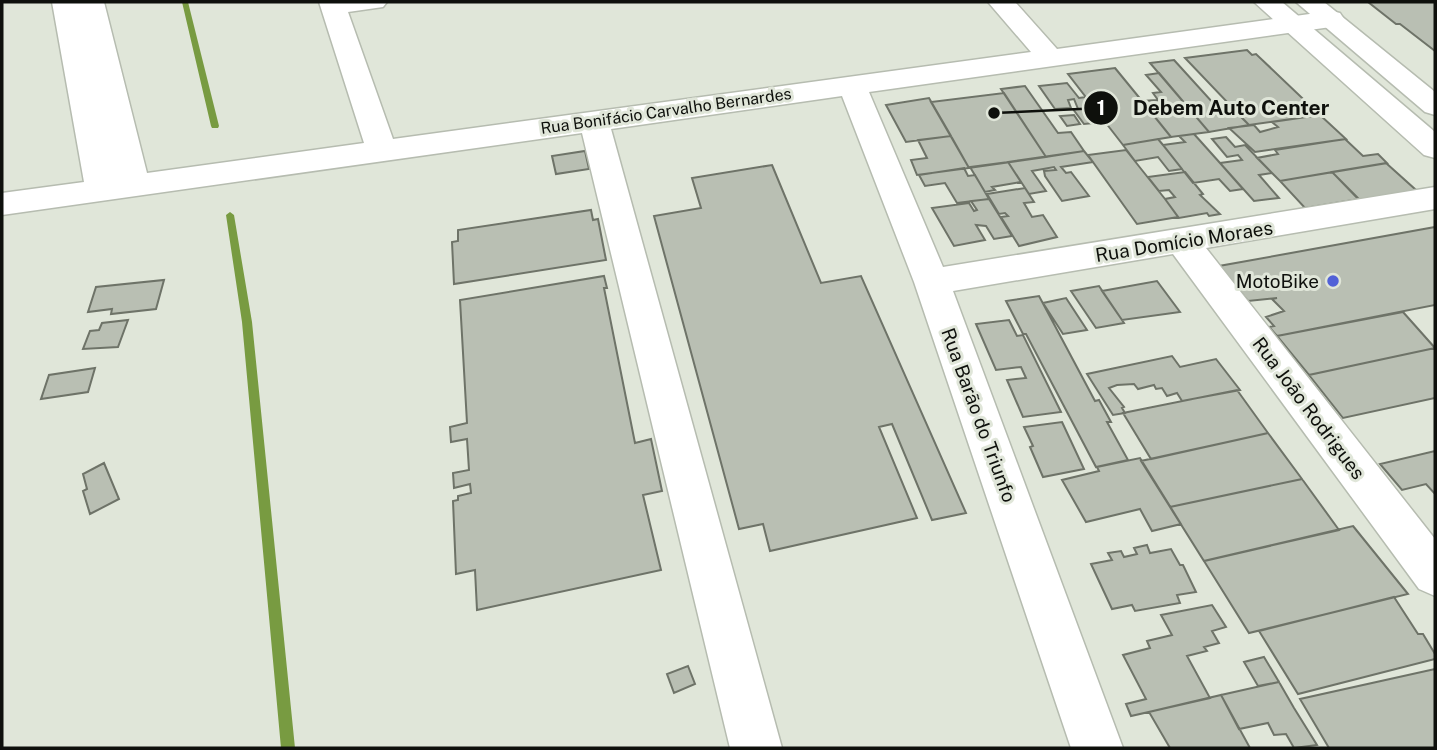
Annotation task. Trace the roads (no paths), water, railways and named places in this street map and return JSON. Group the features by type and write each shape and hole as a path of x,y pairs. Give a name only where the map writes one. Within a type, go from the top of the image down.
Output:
{"street":[{"path":"65,2 102,190"},
{"path":"91,2 134,186"},
{"path":"374,2 333,4 382,151"},
{"path":"1001,2 1050,57"},
{"path":"1266,2 1331,19 1435,106"},
{"path":"1301,13 1435,148"},
{"name":"Rua Bonifácio Carvalho Bernardes","path":"2,205 1050,57 1233,35 1301,13"},
{"name":"Rua Barão do Triunfo","path":"852,85 932,282 1097,748"},
{"path":"594,121 756,748"},
{"name":"Rua Domício Moraes","path":"932,282 1435,198"},
{"name":"Rua João Rodrigues","path":"1183,242 1435,574"}],"waterway":[{"path":"185,2 215,126"},
{"path":"230,215 247,322 288,748"}],"place":[{"name":"Debem Auto Center","path":"994,113"},
{"name":"MotoBike","path":"1333,281"}]}
